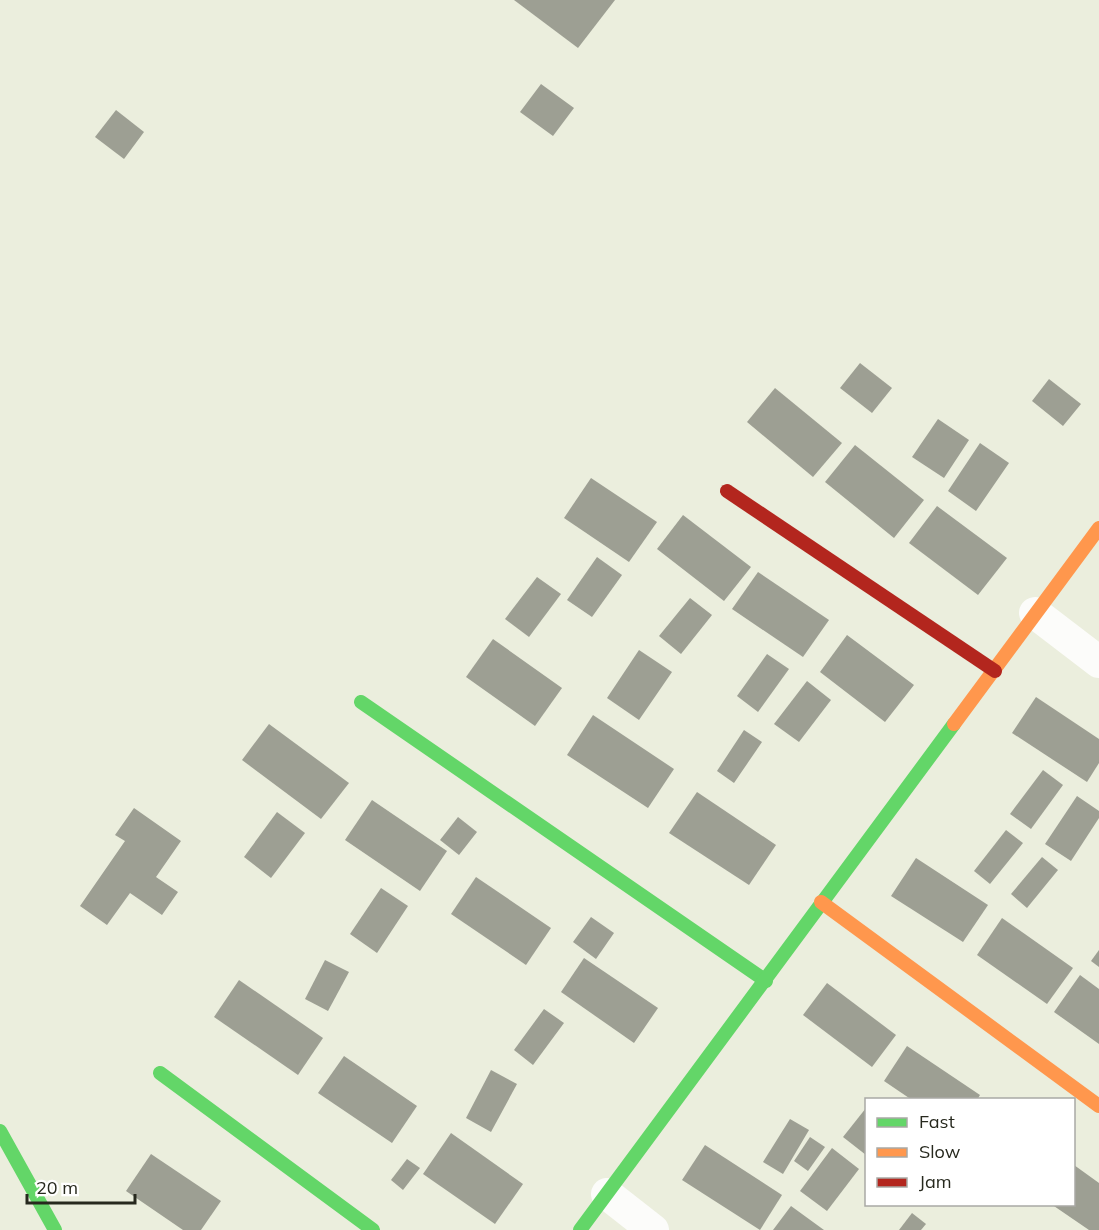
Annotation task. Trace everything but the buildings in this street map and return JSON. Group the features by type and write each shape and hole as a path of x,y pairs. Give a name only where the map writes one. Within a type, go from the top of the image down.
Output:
{"street":[{"path":"727,491 995,671"},
{"path":"580,1230 766,981 820,902 995,671 1099,528"},
{"path":"1035,613 1099,662"},
{"path":"362,702 766,981"},
{"path":"820,902 1099,1106"},
{"path":"160,1073 373,1230"},
{"path":"0,1131 55,1230"},
{"path":"608,1194 653,1230"}],"traffic: fast":[{"path":"361,702 766,981"},
{"path":"580,1230 954,724"},
{"path":"160,1073 373,1230"},
{"path":"0,1131 55,1230"}],"traffic: slow":[{"path":"954,724 1099,528"},
{"path":"821,902 1099,1106"}],"traffic: jam":[{"path":"727,491 995,671"}]}
